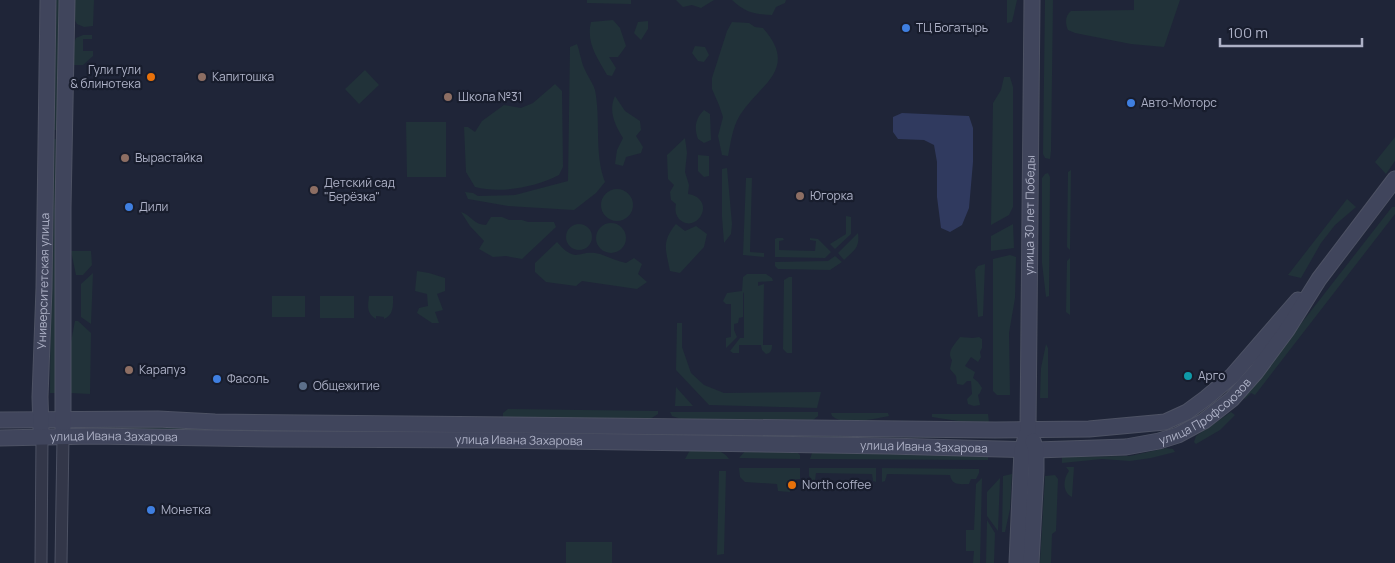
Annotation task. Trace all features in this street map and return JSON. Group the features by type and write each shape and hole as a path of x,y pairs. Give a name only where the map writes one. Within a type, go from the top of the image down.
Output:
{"main road":[{"name":"Университетская улица","path":"42,438 48,0"},
{"name":"Университетская улица","path":"63,437 63,208 67,0"},
{"name":"улица 30 лет Победы","path":"1031,563 1028,430 1032,0"},
{"name":"улица Профсоюзов","path":"1028,430 1127,427 1165,422 1187,412 1232,376 1282,317 1318,279 1395,179"},
{"name":"улица Профсоюзов","path":"1029,450 1126,447 1166,439 1204,422 1232,399 1256,372 1287,330 1318,279"},
{"name":"улица Ивана Захарова","path":"0,420 158,419 215,422 437,425 1028,430"},
{"name":"улица Ивана Захарова","path":"0,438 509,440 1029,450"},
{"name":"улица 30 лет Победы","path":"1017,563 1029,450"}],"street":[{"name":"Университетская улица","path":"61,563 63,437"},
{"name":"Университетская улица","path":"41,563 42,438"}],"shaded area":[{"path":"54,0 61,0 60,130 53,130"},
{"path":"73,0 94,0 93,26 84,27 77,24 73,17"},
{"path":"587,0 631,0 631,4 587,3"},
{"path":"676,0 714,0 701,8 692,5 683,7"},
{"path":"732,0 786,0 785,3 776,7 772,15 751,12"},
{"path":"1007,0 1017,0 1012,22 1007,23"},
{"path":"1045,0 1053,0 1050,159 1045,158 1043,154"},
{"path":"1134,0 1180,0 1164,47 1131,44 1068,30 1066,20 1071,11 1134,10"},
{"path":"613,20 620,28 626,46 618,57 609,57 616,68 612,76 607,75 596,56 591,43 590,30 591,22"},
{"path":"648,21 648,29 641,40 634,33 638,22"},
{"path":"732,22 749,23 755,27 763,28 773,42 778,54 777,65 773,75 737,120 728,156 722,155 718,136 723,117 712,89 712,78 727,31"},
{"path":"83,35 92,35 92,39 83,39 83,51 93,51 93,56 83,65 73,65 73,45 76,38"},
{"path":"577,44 584,67 595,90 600,160 605,182 596,193 574,210 508,206 468,199 465,192 478,196 515,195 568,181 570,47"},
{"path":"695,46 705,47 709,55 704,62 698,61 692,53"},
{"path":"365,70 379,85 359,104 345,89"},
{"path":"1004,77 1010,77 1013,87 1013,207 1009,215 991,225 993,103 1001,90"},
{"path":"555,84 562,91 563,167 559,175 540,183 518,188 496,190 475,187 466,172 464,127 468,127 475,132 482,121 504,105 521,108 533,103"},
{"path":"615,96 625,111 640,121 641,130 636,136 643,147 641,153 626,157 623,166 615,164 617,150 623,138 615,123 612,112"},
{"path":"704,110 710,114 711,140 704,143 698,139 696,127 697,120"},
{"path":"406,122 446,122 446,177 407,177"},
{"path":"1395,137 1395,161 1386,174 1375,162"},
{"path":"685,138 687,153 685,172 689,185 688,194 697,197 702,202 703,209 702,215 692,223 686,223 679,219 676,212 676,204 671,200 670,192 674,185 668,179 667,155"},
{"path":"52,139 59,139 56,393 50,393"},
{"path":"698,155 709,156 709,176 704,177 698,171"},
{"path":"727,168 732,224 731,234 724,243 722,169"},
{"path":"1071,170 1070,250 1067,247 1068,172"},
{"path":"1048,173 1050,177 1049,296 1046,297 1042,263 1042,178"},
{"path":"746,178 752,178 750,252 764,253 764,257 743,255"},
{"path":"617,189 628,194 633,205 628,216 617,221 606,216 601,205 606,194"},
{"path":"1347,199 1356,207 1335,225 1321,243 1301,278 1288,275"},
{"path":"1392,207 1395,207 1395,214 1255,395 1251,393 1245,399 1243,398"},
{"path":"461,212 482,225 486,225 491,217 502,217 509,220 528,222 554,222 556,227 522,259 506,256 493,257 479,249 484,241 470,226"},
{"path":"846,216 851,217 851,234 835,249 830,244 846,234"},
{"path":"611,223 622,227 626,238 622,249 611,253 600,249 596,238 600,227"},
{"path":"579,224 588,228 592,237 588,246 579,250 570,246 566,237 570,228"},
{"path":"676,224 685,231 696,226 707,234 704,247 680,273 670,271 666,252 666,241"},
{"path":"1013,224 1014,248 991,251 991,236"},
{"path":"858,233 857,245 844,260 838,253"},
{"path":"783,238 784,240 779,241 779,250 815,251 816,241 810,240 810,238 818,239 831,252 825,258 775,257 775,239"},
{"path":"557,242 574,255 600,254 626,263 634,258 642,264 638,274 647,282 637,289 582,281 576,286 546,282 535,272 535,263"},
{"path":"71,251 91,251 92,265 83,275 76,275"},
{"path":"1010,255 1016,257 1015,298 1009,333 1010,395 997,395 993,391 993,259"},
{"path":"835,256 842,262 830,270 778,269 775,266 775,262 828,261"},
{"path":"1070,258 1070,315 1066,312 1067,261"},
{"path":"985,264 983,316 978,317 975,270 978,266"},
{"path":"417,271 445,278 445,291 437,294 443,310 435,312 439,323 432,323 417,313 419,308 428,306 427,294 415,291"},
{"path":"93,273 91,324 81,317 81,284"},
{"path":"747,274 766,274 773,281 758,282 758,286 764,284 763,345 772,345 771,351 766,354 762,350 761,345 739,345 739,353 730,351 740,338 744,338 744,292 743,317 739,318 738,323 734,324 737,337 726,348 726,338 731,337 731,304 726,304 723,301 727,293 742,291 743,277"},
{"path":"792,277 792,353 787,353 783,349 784,280"},
{"path":"272,296 305,296 305,317 272,317"},
{"path":"320,296 354,296 354,318 320,318"},
{"path":"369,296 393,296 390,315 384,319 384,317 376,316 376,319 373,317 368,309"},
{"path":"75,321 78,321 91,333 90,394 70,393 70,347"},
{"path":"677,323 682,323 682,347 691,373 704,385 724,393 821,392 817,408 709,405 676,370"},
{"path":"960,337 979,337 982,339 981,357 978,362 971,357 965,366 975,372 973,378 982,388 978,395 980,405 968,404 967,399 972,394 971,381 967,381 963,385 957,384 956,376 950,369 952,360 950,354"},
{"path":"1046,344 1048,348 1048,398 1040,398 1041,368"},
{"path":"676,387 693,406 675,406"},
{"path":"508,409 658,411 658,414 650,419 503,418 503,413"},
{"path":"670,412 818,412 818,416 813,420 681,419 672,416"},
{"path":"1231,412 1235,415 1220,430 1196,444 1194,442 1196,436"},
{"path":"831,413 888,413 889,416 867,420 843,421 832,416"},
{"path":"932,414 988,414 989,422 958,421 932,417"},
{"path":"97,427 493,431 492,435 97,430"},
{"path":"505,431 989,434 989,438 505,435"},
{"path":"1166,448 1173,449 1175,452 1130,461 1102,459 1062,463 1062,457 1130,456"},
{"path":"747,449 795,450 800,455 800,459 739,458"},
{"path":"690,450 717,450 729,459 685,459"},
{"path":"817,450 909,455 988,456 988,460 810,459 812,453"},
{"path":"1066,467 1074,467 1072,497 1066,492 1064,485 1069,471"},
{"path":"739,468 800,468 800,479 790,480 790,492 778,491 777,484 745,482 740,477"},
{"path":"809,468 876,468 876,482 873,481 872,474 816,473 815,481 813,481 809,476"},
{"path":"882,468 979,469 979,473 976,479 971,479 969,484 955,483 950,475 887,474 885,481 882,482"},
{"path":"719,471 726,471 724,554 717,555"},
{"path":"1012,474 1010,509 1005,532 1002,532 1003,476"},
{"path":"1055,475 1058,479 1056,531 1052,534 1051,563 1040,563 1045,476"},
{"path":"982,478 980,563 973,563 974,551 966,551 966,530 974,530 976,484"},
{"path":"1000,478 998,531 987,516 987,492"},
{"path":"987,520 995,533 994,563 986,563"},
{"path":"566,542 612,542 612,563 566,563"}],"water":[{"path":"902,113 969,116 973,128 973,162 969,208 962,225 950,232 941,228 937,197 937,162 934,145 924,140 898,139 893,132 893,117"}],"place":[{"name":"ТЦ Богатырь","path":"906,28"},
{"name":"Гули гули & блинотека","path":"151,77"},
{"name":"Капитошка","path":"202,77"},
{"name":"Школа №31","path":"448,97"},
{"name":"Авто-Моторс","path":"1131,103"},
{"name":"Вырастайка","path":"125,158"},
{"name":"Детский сад \"Берёзка\"","path":"314,190"},
{"name":"Югорка","path":"800,196"},
{"name":"Дили","path":"129,207"},
{"name":"Карапуз","path":"129,370"},
{"name":"Арго","path":"1188,376"},
{"name":"Фасоль","path":"217,379"},
{"name":"Общежитие","path":"303,386"},
{"name":"North coffee","path":"792,485"},
{"name":"Монетка","path":"151,510"}]}
